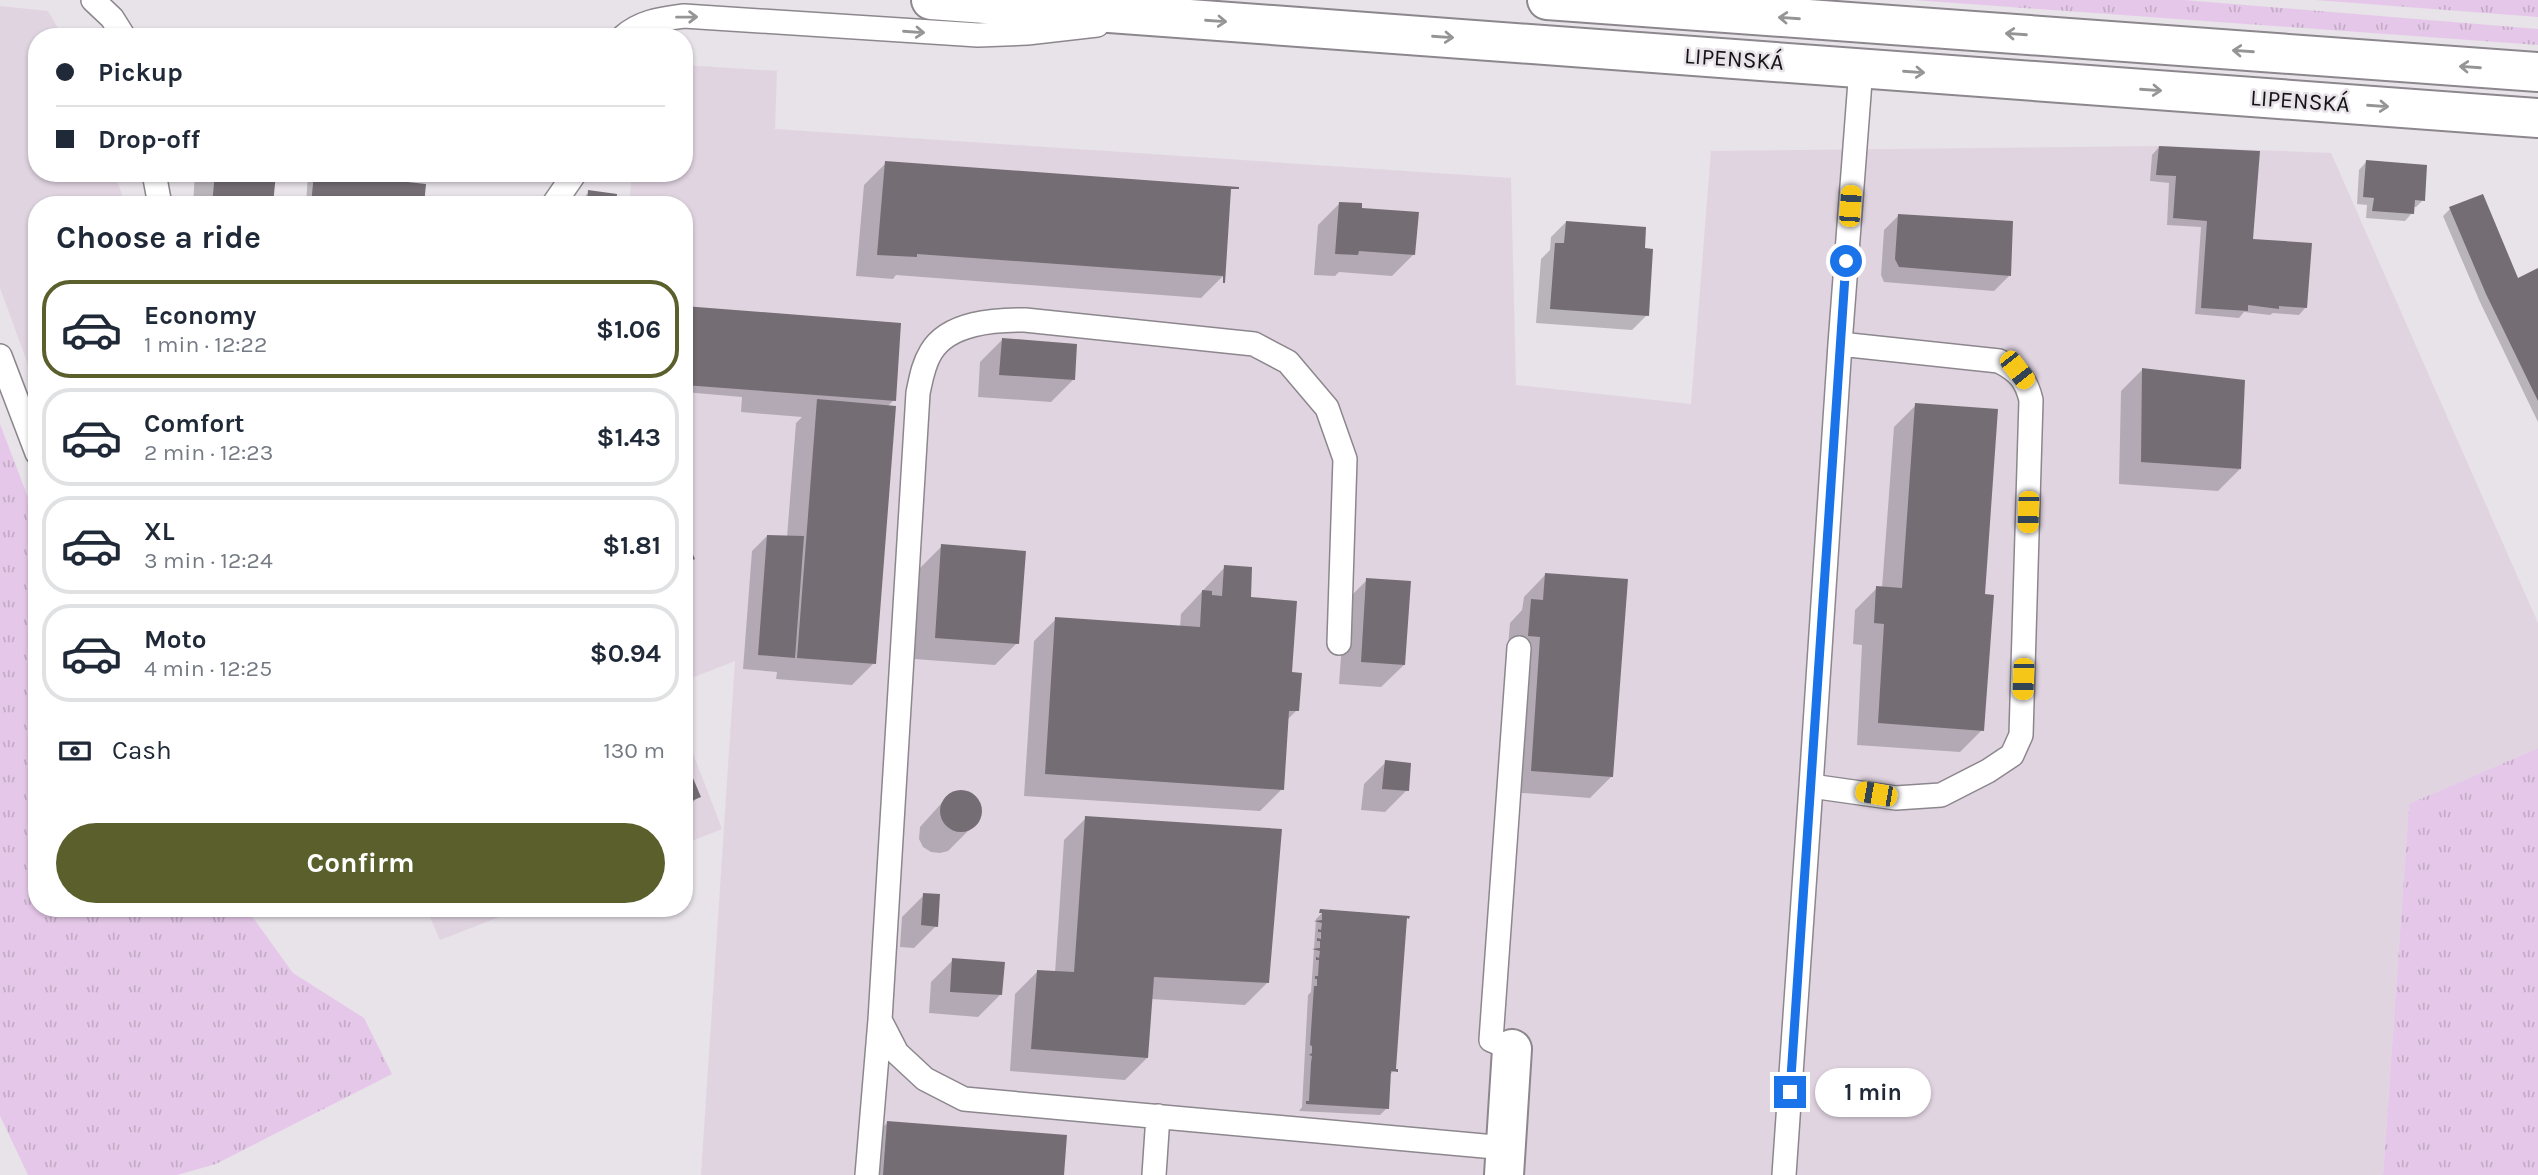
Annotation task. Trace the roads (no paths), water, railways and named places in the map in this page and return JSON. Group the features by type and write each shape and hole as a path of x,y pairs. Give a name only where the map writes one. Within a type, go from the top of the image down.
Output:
{"main road":[{"name":"LIPENSKÁ","path":"931,0 2526,120"},
{"name":"LIPENSKÁ","path":"1547,0 2538,72"},
{"path":"1505,1162 1512,1049"}],"lane":[{"path":"93,0 118,28"},
{"path":"634,28 653,20 684,16 978,35 1089,27 1148,16"},
{"path":"1784,1175 1861,68"},
{"path":"867,1175 880,1020 918,393 923,369 932,349 966,327 996,320 1025,320 1254,344 1288,362 1327,408 1345,459 1339,643"},
{"path":"1811,786 1896,797 1941,795 1988,771 2012,755 2021,735 2031,400 2028,384 2017,370 1999,361 1840,344"},
{"path":"0,356 28,429"},
{"path":"1512,1049 1491,1040 1519,648"},
{"path":"880,1020 897,1054 925,1079 964,1099 1158,1116 1505,1162"},
{"path":"1154,1175 1158,1116"}]}
